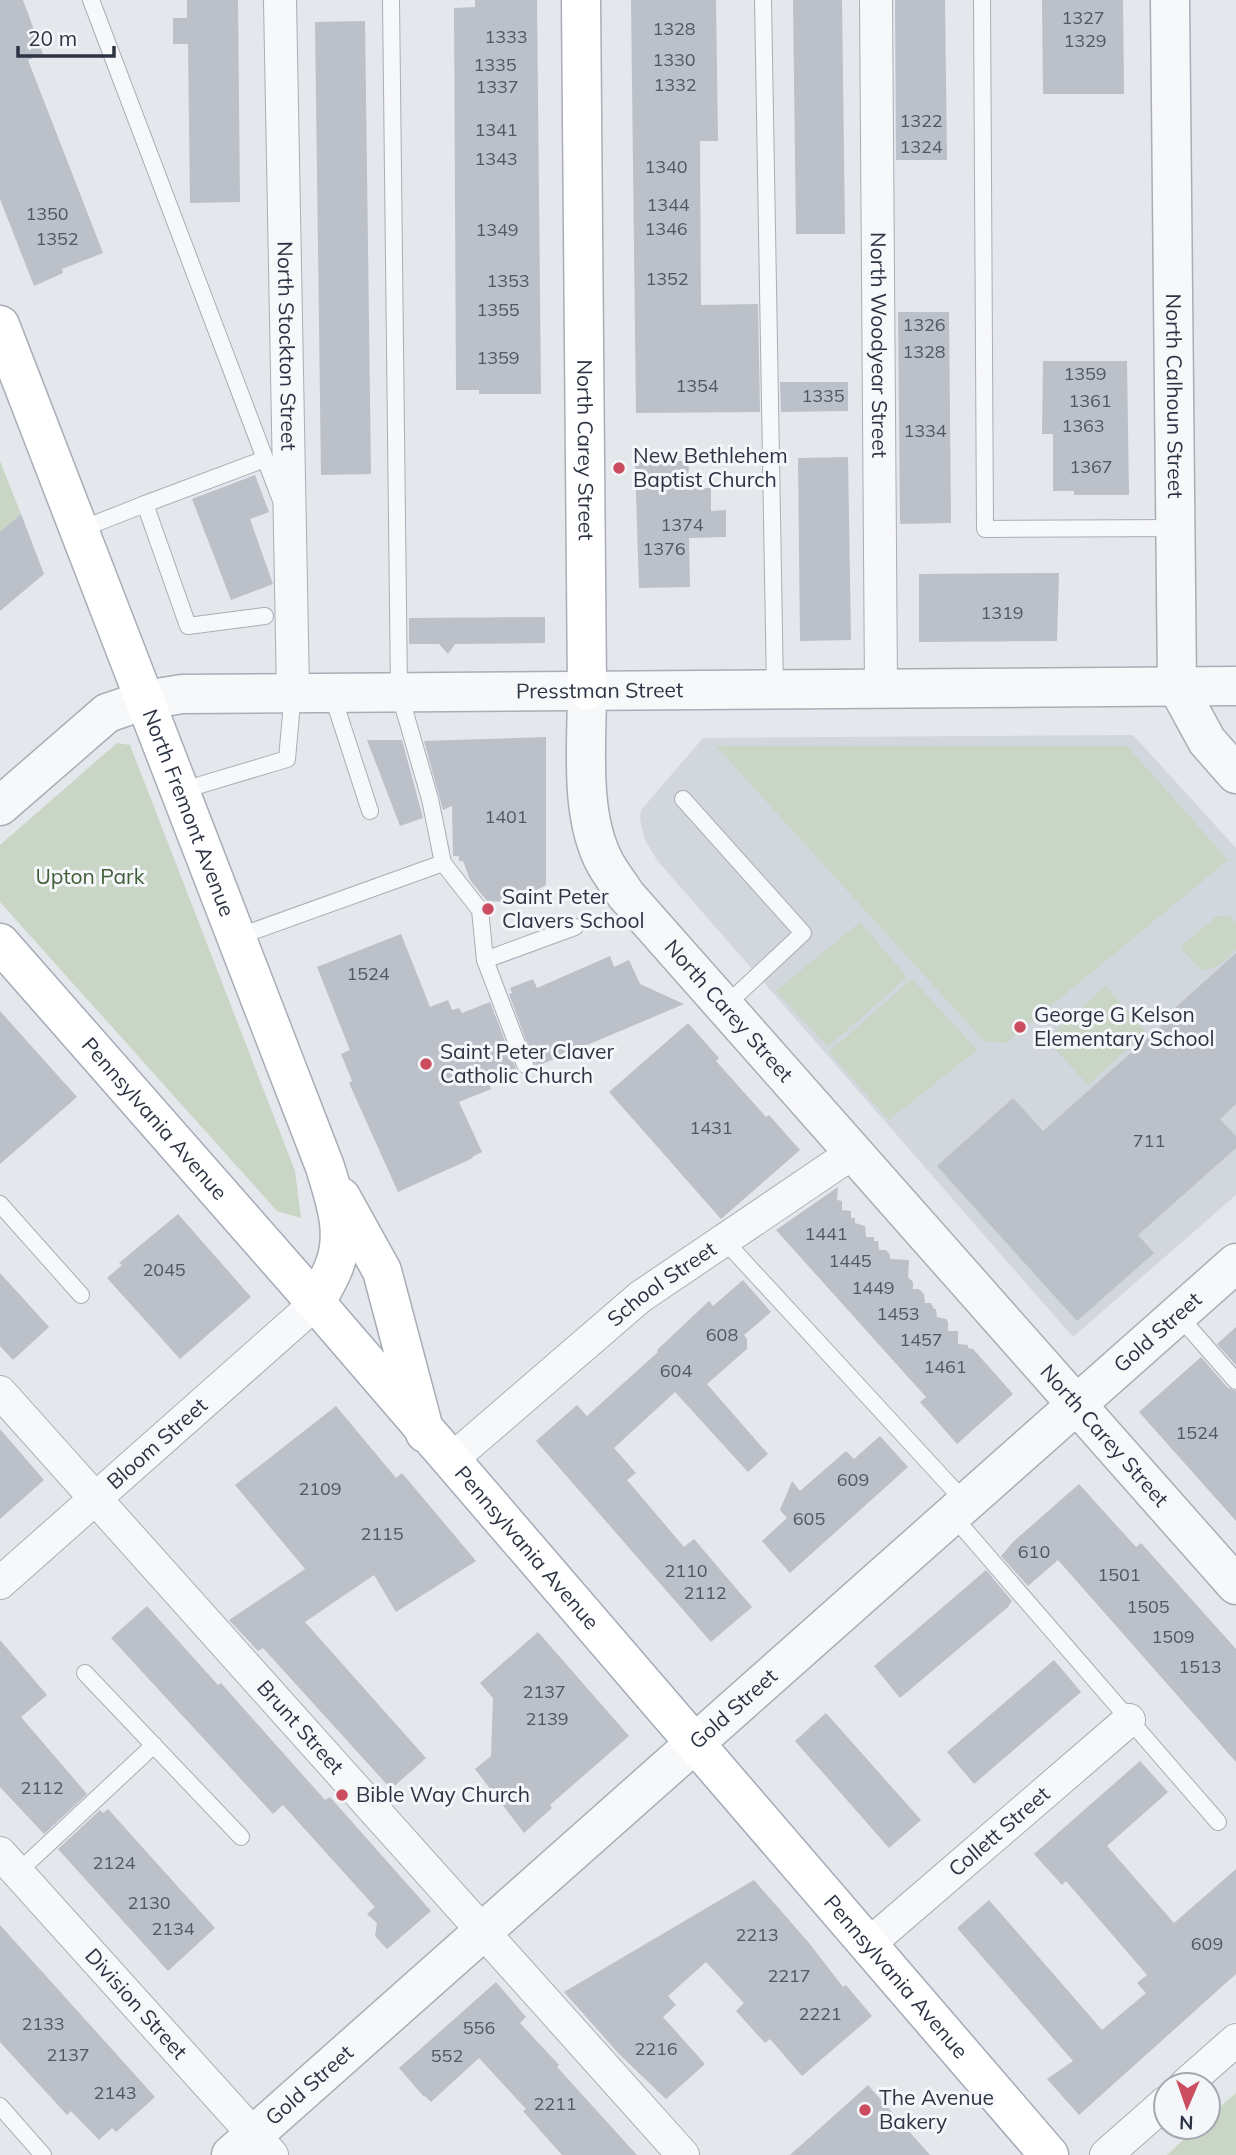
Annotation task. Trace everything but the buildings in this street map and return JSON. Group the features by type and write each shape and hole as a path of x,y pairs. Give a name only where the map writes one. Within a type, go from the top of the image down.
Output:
{"main road":[{"name":"North Carey Street","path":"581,0 587,690"},
{"name":"North Fremont Avenue","path":"0,325 325,1167 338,1211 340,1244 334,1267 316,1303"},
{"name":"Pennsylvania Avenue","path":"0,943 316,1303 1049,2155"},
{"path":"325,1167 382,1271 438,1446"}],"street":[{"name":"North Stockton Street","path":"280,0 293,692"},
{"name":"North Woodyear Street","path":"876,0 881,688"},
{"name":"North Calhoun Street","path":"1170,0 1177,686 1207,741 1236,774"},
{"name":"Presstman Street","path":"0,806 107,712 145,700 182,694 1236,686"},
{"name":"North Carey Street","path":"587,690 588,803 594,834 604,862 626,895 1236,1585"},
{"name":"School Street","path":"438,1446 640,1297 854,1152"},
{"name":"Gold Street","path":"252,2148 483,1932 1236,1263"},
{"name":"Bloom Street","path":"0,1583 316,1303"},
{"name":"Brunt Street","path":"0,1392 683,2155"},
{"name":"Collett Street","path":"869,1944 1129,1720"},
{"name":"Division Street","path":"9,1863 252,2148"},
{"path":"1201,2071 1236,2039"},
{"path":"1106,2155 1152,2114"}],"lane":[{"path":"91,0 289,520"},
{"path":"391,0 399,692 430,799 443,863 480,910 485,960 525,1065"},
{"path":"763,0 775,689"},
{"path":"982,0 985,529 1176,528"},
{"path":"79,530 265,459"},
{"path":"145,504 188,626 265,616"},
{"path":"180,791 287,759 293,692"},
{"path":"332,692 370,811"},
{"path":"683,799 803,933 725,1006"},
{"path":"237,937 443,863"},
{"path":"485,960 575,927"},
{"path":"0,1204 81,1295"},
{"path":"724,1240 959,1509 1129,1720 1217,1822"},
{"path":"1178,1315 1236,1381"},
{"path":"85,1673 241,1837"},
{"path":"9,1863 154,1745"},
{"path":"0,2106 43,2155"}],"shaded area":[{"name":"George G Kelson Elementary School","path":"1133,735 1236,848 1236,1195 1073,1337 657,860 645,840 640,819 641,810 703,738"}],"green space":[{"path":"0,461 21,514 0,532"},
{"name":"Upton Park","path":"117,743 130,745 295,1171 301,1218 277,1211 0,902 0,845"},
{"path":"716,746 1127,746 1228,860 1006,1043 984,1041"},
{"path":"1217,916 1230,916 1236,922 1236,950 1218,966 1202,970 1185,953 1182,945"},
{"path":"860,922 907,977 828,1047 776,991"},
{"path":"912,979 977,1050 889,1120 829,1052"},
{"path":"1106,986 1146,1032 1088,1085 1046,1039"},
{"path":"1236,2093 1236,2155 1167,2155 1182,2141 1222,2141 1222,2105"}],"place":[{"name":"New Bethlehem Baptist Church","path":"619,468"},
{"name":"Saint Peter Clavers School","path":"488,909"},
{"name":"George G Kelson Elementary School","path":"1020,1027"},
{"name":"Saint Peter Claver Catholic Church","path":"426,1064"},
{"name":"Bible Way Church","path":"342,1795"},
{"name":"The Avenue Bakery","path":"865,2110"}]}
